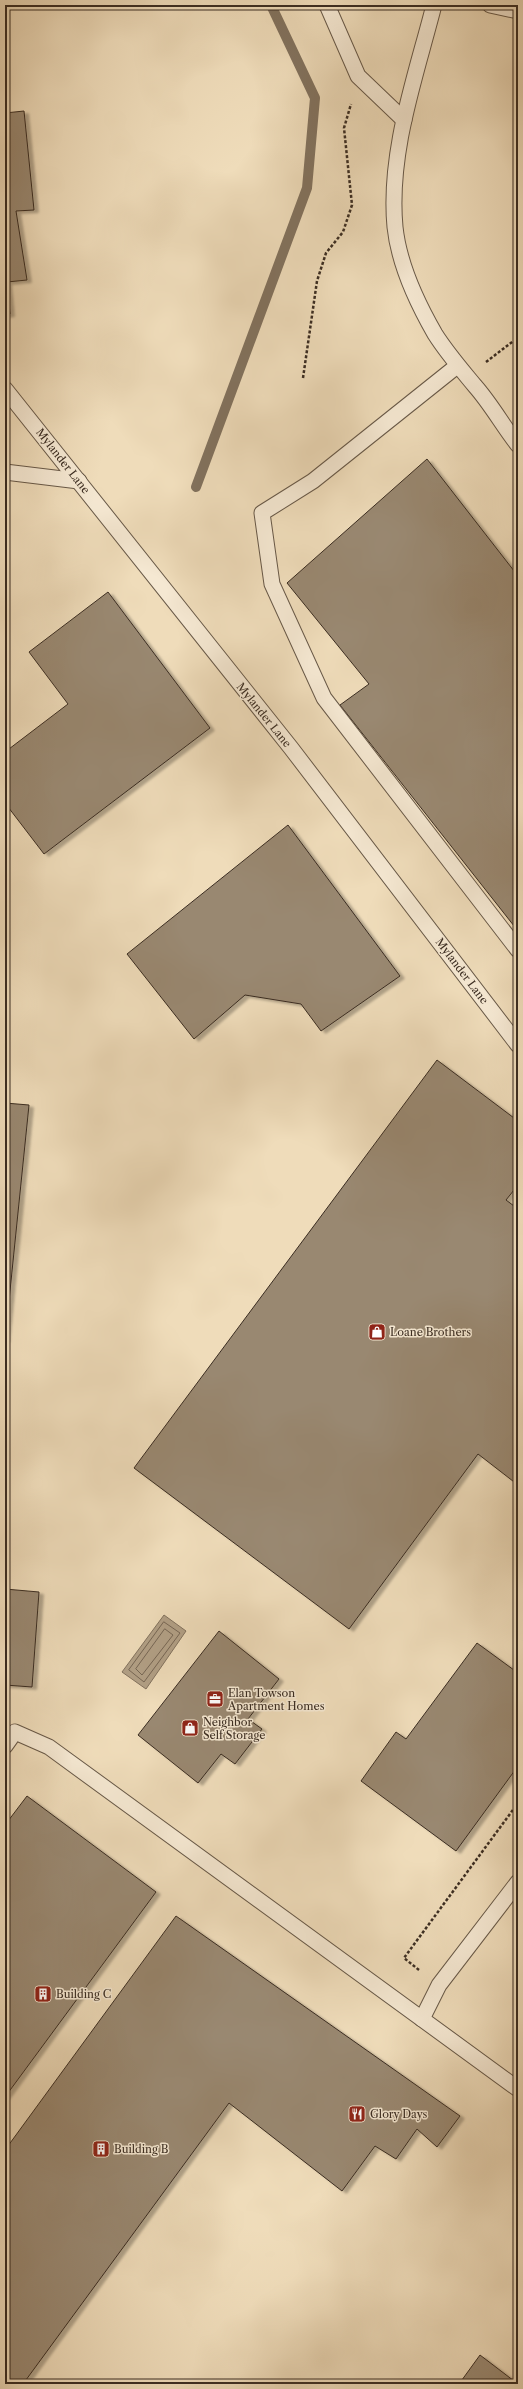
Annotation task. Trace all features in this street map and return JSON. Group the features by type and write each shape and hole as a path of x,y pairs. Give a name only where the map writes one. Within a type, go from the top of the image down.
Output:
{"lane":[{"path":"327,5 358,76 404,120"},
{"path":"434,5 404,120 394,190 395,228 404,267 417,301 457,366 476,386 518,445"},
{"path":"490,5 518,11"},
{"path":"457,366 313,481 262,513 272,584 324,698 518,950"},
{"name":"Mylander Lane","path":"5,389 291,748 518,1045"},
{"path":"5,472 78,481"},
{"path":"5,1746 15,1732 49,1747 518,2089"},
{"path":"422,2020 439,1985 518,1882"}],"path":[{"path":"303,378 317,280 326,253 344,232 352,205 344,128 358,76"},
{"path":"484,364 516,339"},
{"path":"421,1971 404,1958 518,1803"}],"water":[{"path":"164,1615 186,1631 146,1689 122,1672"}],"building":[{"path":"24,111 34,210 16,211 27,280 7,282 10,314 5,315 5,113"},
{"path":"427,459 518,576 518,931 340,705 369,684 287,583"},
{"path":"108,592 210,728 44,854 5,803 5,752 68,704 29,652"},
{"path":"288,825 400,976 321,1031 301,1004 245,995 194,1039 127,954"},
{"name":"Loane Brothers","path":"437,1060 518,1121 518,1185 506,1200 518,1209 518,1485 478,1454 349,1629 134,1468"},
{"path":"5,1103 29,1105 5,1340"},
{"path":"5,1589 39,1592 32,1687 5,1685"},
{"name":"Elan Towson Apartment Homes","path":"219,1631 279,1679 248,1719 262,1729 235,1764 221,1754 198,1783 138,1735"},
{"path":"477,1643 518,1673 518,1766 456,1851 361,1781 396,1732 406,1739"},
{"name":"Building C","path":"27,1796 156,1892 5,2097 5,1825"},
{"name":"Building B","path":"176,1916 460,2116 437,2147 417,2129 396,2159 375,2146 342,2191 229,2103 23,2384 5,2384 5,2150"},
{"path":"480,2355 518,2384 459,2384"}],"waterway":[{"path":"196,487 307,188 315,98 271,5"}],"place":[{"name":"Loane Brothers","path":"377,1332"},
{"name":"Elan Towson Apartment Homes","path":"215,1699"},
{"name":"Neighbor Self Storage","path":"190,1728"},
{"name":"Building C","path":"43,1994"},
{"name":"Glory Days","path":"357,2114"},
{"name":"Building B","path":"101,2149"}]}
